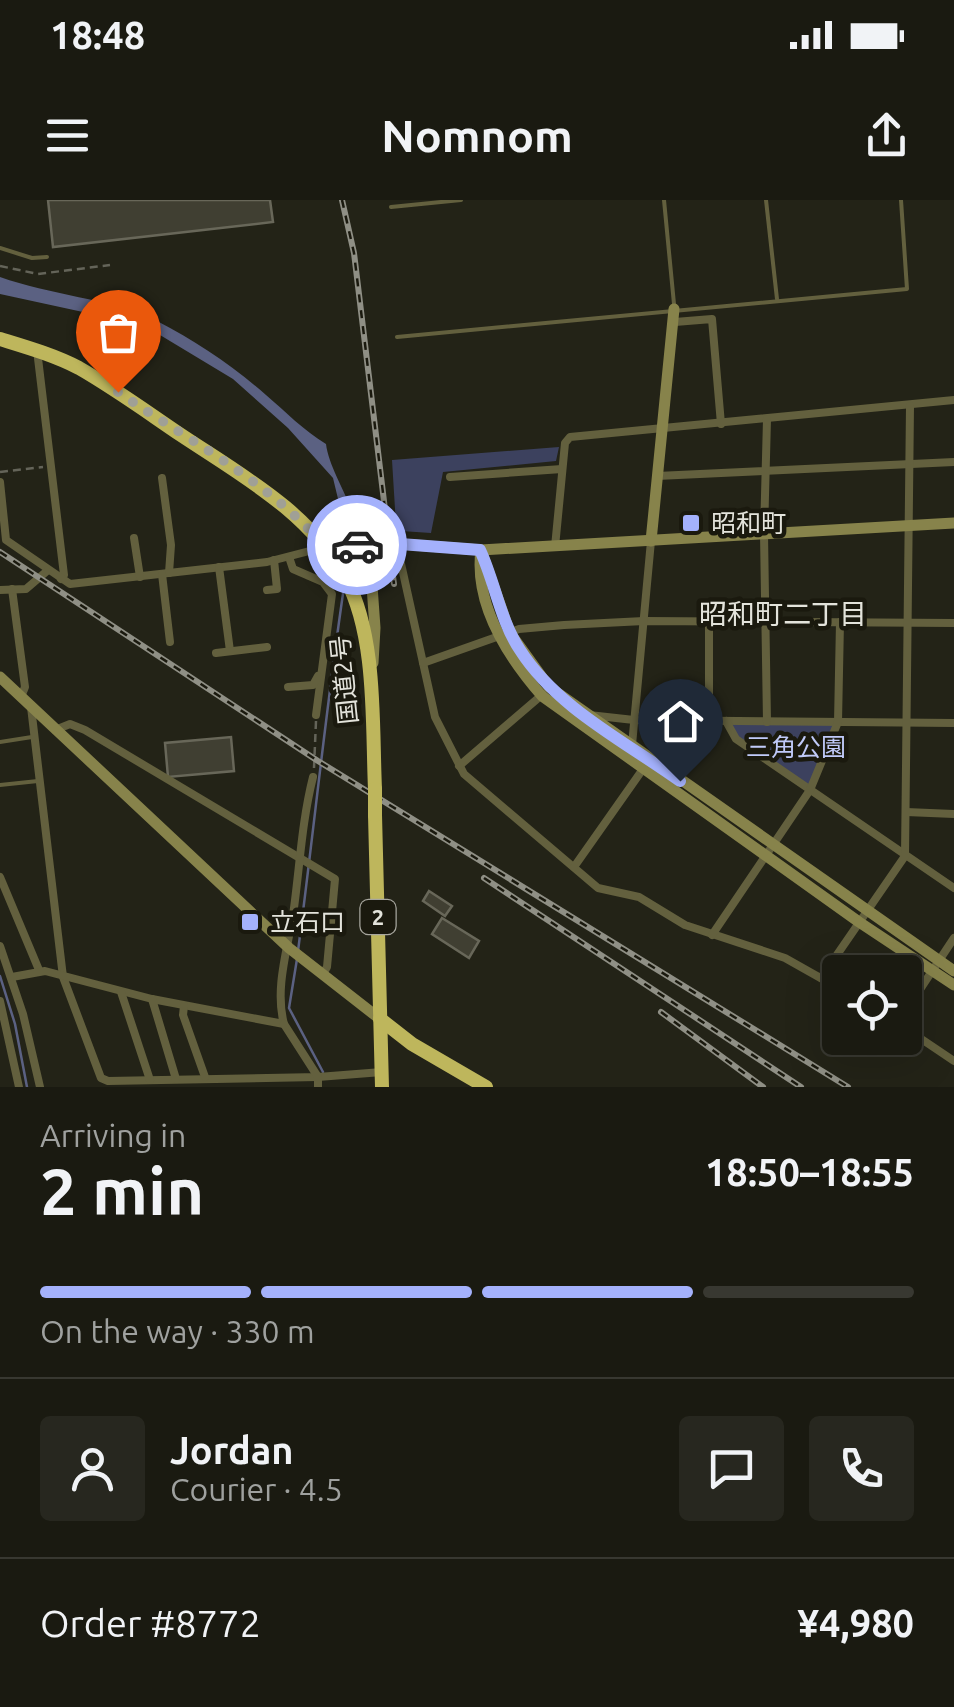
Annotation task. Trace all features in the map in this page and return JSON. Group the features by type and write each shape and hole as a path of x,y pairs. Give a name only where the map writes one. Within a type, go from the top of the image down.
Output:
{"highway":[{"name":"国道2号","path":"0,339 76,366 234,470 304,523 338,566 351,593 366,648 370,687 382,1079"},
{"path":"380,1019 412,1044 486,1087"}],"street":[{"path":"630,752 675,315 712,319 721,424"},
{"path":"36,350 62,579"},
{"path":"554,547 565,443 570,438 954,400"},
{"path":"398,547 436,717 459,766 477,786 598,888 639,897 672,919 785,958 821,978 905,856 910,406"},
{"path":"767,722 764,534 768,419"},
{"path":"657,476 954,462"},
{"path":"450,477 562,469"},
{"path":"162,478 171,545 166,574 170,642"},
{"path":"0,482 3,538 47,571 77,584 274,560 325,547 480,550 954,524"},
{"path":"134,538 140,577"},
{"path":"370,687 375,628 371,572 382,554 398,547"},
{"path":"480,550 505,635 546,692 586,730 630,752"},
{"path":"290,556 293,569 323,582 332,594 316,715"},
{"path":"267,590 277,589 274,560"},
{"path":"218,567 230,651"},
{"path":"0,590 26,588 47,571"},
{"path":"12,589 25,687 20,697"},
{"path":"423,663 505,635 564,625 644,621 954,623"},
{"path":"709,621 710,721"},
{"path":"712,934 810,790 838,722 840,622"},
{"path":"216,652 267,646"},
{"path":"288,686 314,685 323,663"},
{"path":"0,677 291,950 380,1019"},
{"path":"459,766 546,692"},
{"path":"546,692 605,728 630,752 935,966 954,986"},
{"path":"31,707 63,977 101,1078 176,1078 189,1082 205,1077 320,1080 334,1075 382,1079"},
{"path":"586,715 634,720 954,723"},
{"path":"586,730 634,720"},
{"path":"726,722 736,739 954,888"},
{"path":"55,730 70,724 85,730 336,883 327,967 322,974"},
{"path":"574,867 647,764"},
{"path":"313,777 304,814 303,861 280,1009 284,1024 320,1080"},
{"path":"906,812 954,814"},
{"path":"0,878 39,970"},
{"path":"922,986 954,938"},
{"path":"0,946 12,977 40,1087"},
{"path":"935,966 954,971"},
{"path":"12,977 39,970 120,992 284,1024"},
{"path":"120,992 150,1080"},
{"path":"152,999 176,1078"},
{"path":"0,1001 19,1087"},
{"path":"184,1006 205,1077"},
{"path":"922,1039 954,1061"}],"lane":[{"path":"391,206 461,200"},
{"path":"664,200 675,315"},
{"path":"766,200 776,300"},
{"path":"397,337 675,315 776,300 908,289 901,200"},
{"path":"0,248 32,258 47,257"},
{"path":"0,742 32,737"},
{"path":"0,784 38,781"}],"path":[{"path":"0,266 38,274 110,265"},
{"path":"0,472 49,467"},
{"path":"313,777 316,715"}],"green space":[{"path":"559,447 556,461 443,472 431,533 401,531 396,525 392,460"},
{"name":"三角公園","path":"729,722 838,722 810,790 736,739"}],"shaded area":[{"path":"0,277 138,313 172,329 227,364 326,444 357,530 345,528 333,478 288,428 233,379 160,335 129,322 0,294"}],"building":[{"path":"48,200 270,200 273,222 53,247"},
{"path":"231,737 234,771 168,777 165,743"},
{"path":"429,891 452,906 445,916 423,901"},
{"path":"442,918 479,941 469,958 432,934"}],"waterway":[{"path":"346,569 349,552"},
{"path":"298,951 344,587"},
{"path":"297,959 289,1008 323,1072"},
{"path":"0,976 15,1024 27,1087"}],"railway":[{"path":"342,200 354,253 394,584"},
{"path":"0,552 318,761 848,1087"},
{"path":"484,878 801,1087"},
{"path":"661,1012 763,1087"}],"way so far":[{"path":"118,392 273,497 325,547 357,545"}],"place":[{"name":"昭和町","path":"691,523"},
{"name":"立石口","path":"250,922"}],"district":[{"name":"昭和町二丁目","path":"783,614"}],"route":[{"path":"357,545 387,543 480,550 510,633 549,687 680,781"}]}
